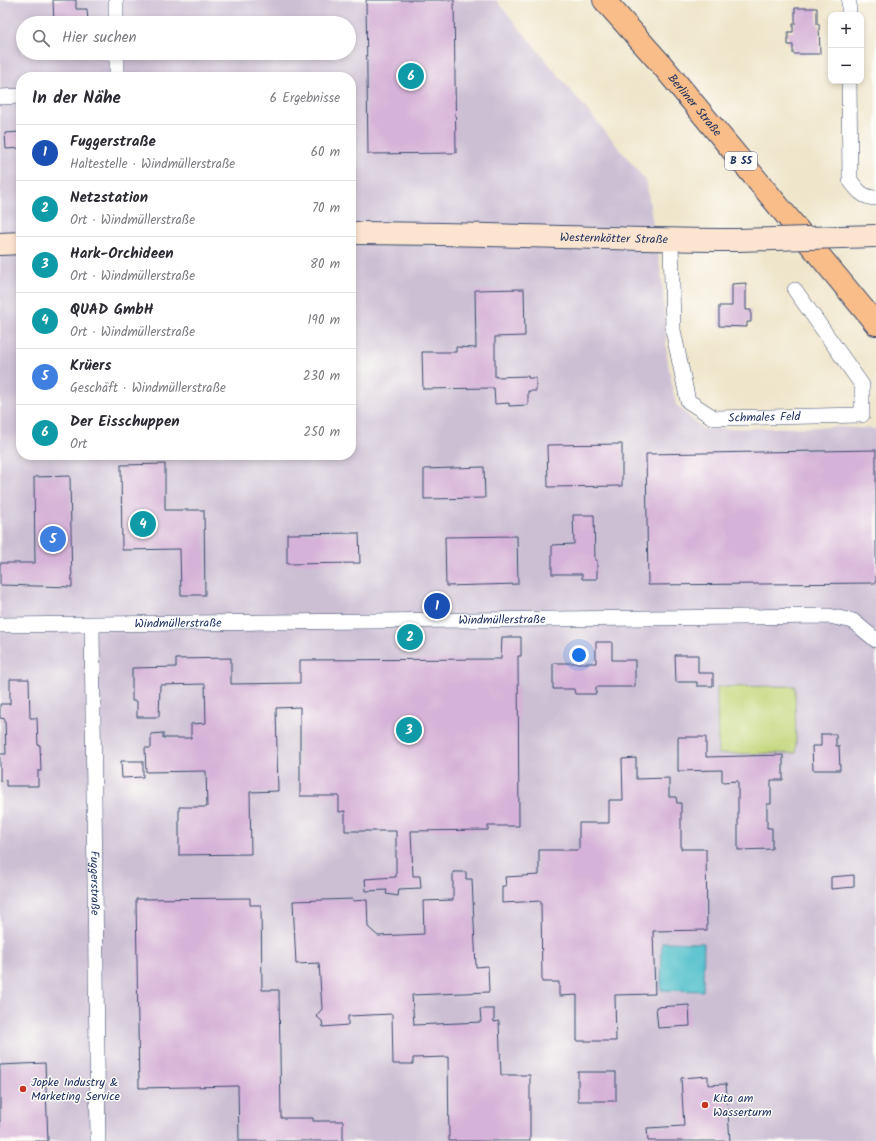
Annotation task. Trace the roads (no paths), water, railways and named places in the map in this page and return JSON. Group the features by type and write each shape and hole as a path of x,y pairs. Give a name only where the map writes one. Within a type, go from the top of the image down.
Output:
{"main road":[{"name":"Berliner Straße","path":"604,0 660,64 876,324"}],"street":[{"path":"116,0 116,16"},
{"path":"849,0 849,12"},
{"path":"117,60 117,72"},
{"path":"849,84 850,180 858,192 870,198 876,198"},
{"path":"0,97 16,96"},
{"name":"Westernkötter Straße","path":"356,233 470,233 671,240 738,240 876,236"},
{"name":"Schmales Feld","path":"671,240 673,330 688,401 714,418 862,415 862,385 795,290"},
{"path":"0,244 16,243"},
{"name":"Windmüllerstraße","path":"0,625 829,616 853,621 876,640"},
{"name":"Fuggerstraße","path":"92,625 98,1141"}],"water":[{"path":"662,942 704,943 703,991 661,990"}],"place":[{"name":"Der Eisschuppen","path":"411,76"},
{"name":"QUAD GmbH","path":"143,524"},
{"name":"Krüers","path":"53,539"},
{"name":"Fuggerstraße","path":"437,606"},
{"name":"Netzstation","path":"410,637"},
{"name":"Hark-Orchideen","path":"409,730"},
{"name":"Jopke Industry & Marketing Service","path":"23,1089"},
{"name":"Kita am Wasserturm","path":"705,1105"}]}
